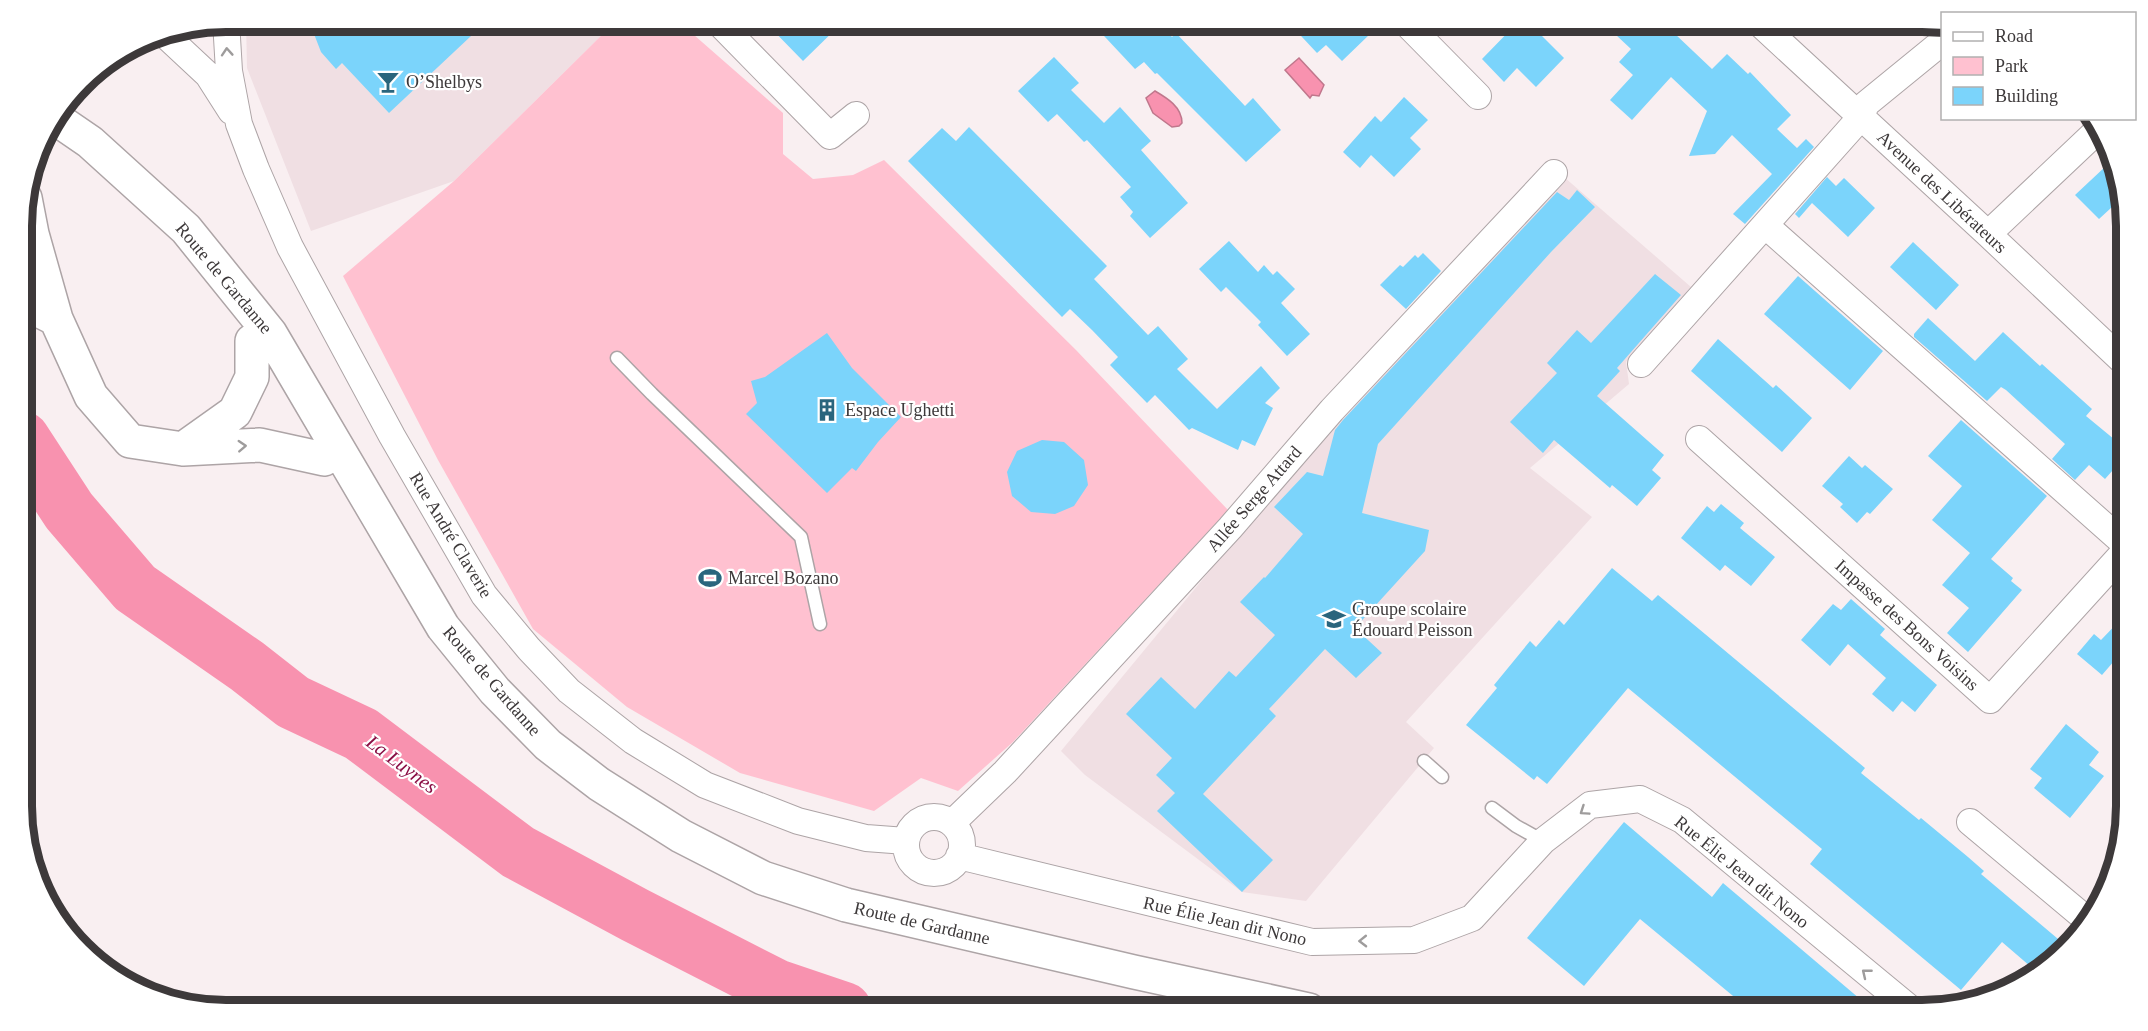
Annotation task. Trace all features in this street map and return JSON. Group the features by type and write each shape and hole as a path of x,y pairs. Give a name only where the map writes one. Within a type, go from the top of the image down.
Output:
{"main road":[{"name":"Route de Gardanne","path":"61,122 90,142 186,229 200,246 270,333 443,627 495,691 548,745 598,784 681,836 763,878 846,905 1260,999"},
{"name":"Route de Gardanne","path":"52,138 82,157 171,242 252,341 426,633 472,693 520,745 572,789 630,829 689,863 767,899 858,928 1166,999"},
{"path":"32,234 56,319 91,396 130,441 183,449 260,445 324,459"},
{"path":"32,307 56,319"},
{"path":"183,449 235,412 252,377 252,341"}],"street":[{"name":"Rue André Claverie","path":"227,32 229,71 239,124 290,247 484,596 529,650 568,691 633,741 705,786 798,821 866,838 906,840"},
{"path":"728,32 830,136 856,115"},
{"path":"1415,32 1478,96"},
{"name":"Avenue des Libérateurs","path":"1769,32 2116,355"},
{"name":"Rue André Claverie","path":"170,40 208,75 239,124"},
{"path":"1641,364 1861,117 1866,104 1941,43"},
{"path":"1988,234 2094,134"},
{"name":"Allée Serge Attard","path":"952,823 1005,772 1230,528 1332,410 1554,173"},
{"path":"1765,225 2116,537"},
{"name":"Impasse des Bons Voisins","path":"1699,439 1990,700 2116,561"},
{"name":"Rue Élie Jean dit Nono","path":"960,856 1312,942 1414,940 1472,918 1543,840 1590,805 1640,799 1682,820 1899,999"},
{"path":"928,817 941,818 952,823 960,833 962,845 960,856 951,867 939,872 926,872 914,865 907,854 906,840 909,830 916,823 928,817"},
{"path":"1970,822 2082,916"}],"lane":[{"path":"617,358 801,537 820,624"},
{"path":"1424,760 1442,777"},
{"path":"1492,808 1516,826 1543,840"}],"shaded area":[{"path":"246,32 605,32 454,181 311,231 247,68"},
{"path":"1299,58 1324,85 1319,96 1312,95 1310,98 1285,70"},
{"path":"1155,91 1177,108 1182,123 1179,126 1172,127 1153,113 1146,98"},
{"name":"Groupe scolaire Édouard Peisson","path":"1564,177 1691,287 1626,362 1629,384 1530,468 1592,517 1406,722 1434,748 1306,901 1242,892 1085,775 1061,751 1316,442"}],"green space":[{"path":"605,32 691,32 783,113 783,154 813,179 853,175 884,160 1076,350 1228,510 1013,742 958,791 921,778 874,811 740,773 627,707 533,629 438,460 343,276 454,181"}],"building":[{"path":"313,32 475,32 389,113 342,63 336,69 321,52"},
{"path":"775,32 833,32 803,61"},
{"path":"1100,32 1167,32 1172,37 1176,33 1245,106 1253,98 1281,130 1246,162 1144,62 1135,69"},
{"path":"1297,32 1366,32 1369,35 1342,61 1326,45 1317,53"},
{"path":"1508,32 1538,32 1564,58 1536,87 1517,68 1504,82 1482,59"},
{"path":"1613,32 1675,32 1712,69 1727,54 1748,74 1750,72 1791,115 1777,129 1797,148 1806,139 1814,147 1745,224 1733,214 1772,174 1732,135 1715,154 1689,156 1707,111 1671,77 1632,120 1610,100 1633,75 1619,62 1631,49"},
{"path":"1054,57 1079,83 1071,90 1104,123 1120,107 1151,141 1141,150 1188,203 1150,238 1130,216 1133,212 1120,197 1131,187 1087,140 1084,142 1057,114 1048,122 1018,91"},
{"path":"1404,97 1428,120 1410,138 1421,149 1394,177 1371,155 1360,168 1343,152 1375,116 1381,122"},
{"path":"969,127 1107,266 1094,279 1148,335 1158,326 1188,359 1177,369 1217,409 1261,366 1280,388 1265,403 1273,408 1255,446 1242,440 1238,450 1192,428 1189,430 1155,395 1147,403 1110,365 1118,357 1092,330 1070,309 1062,317 908,161 942,128 956,141"},
{"path":"2106,166 2108,168 2115,204 2099,219 2075,195"},
{"path":"1827,177 1836,186 1844,178 1875,208 1848,237 1812,203 1799,218 1795,214"},
{"path":"1577,190 1595,207 1551,252 1378,444 1362,513 1429,530 1425,551 1355,628 1382,653 1356,678 1325,649 1269,709 1276,716 1203,794 1273,860 1242,892 1157,811 1175,793 1156,775 1172,758 1126,714 1161,677 1195,709 1229,671 1236,677 1275,635 1240,602 1265,578 1303,534 1274,507 1307,472 1323,476 1335,430 1343,420 1557,192 1569,200"},
{"path":"1229,241 1258,272 1264,265 1273,275 1277,271 1295,289 1281,303 1310,334 1287,356 1258,325 1261,322 1226,287 1221,292 1199,269"},
{"path":"1913,242 1959,285 1936,310 1890,267"},
{"path":"1423,253 1441,271 1406,309 1380,285 1400,265 1403,267 1415,255 1418,258"},
{"path":"1655,274 1681,295 1617,368 1620,371 1597,396 1664,455 1652,470 1661,478 1637,506 1612,485 1610,488 1554,440 1543,453 1510,422 1557,373 1547,363 1577,330 1591,343"},
{"path":"1798,276 1883,351 1850,390 1764,314"},
{"path":"1928,318 1975,361 2003,332 2092,409 2086,416 2116,441 2116,473 2113,470 2105,479 2089,465 2075,480 2052,459 2065,444 2006,390 2001,387 1987,401 1914,337"},
{"name":"Espace Ughetti","path":"827,333 852,368 901,417 856,471 852,468 827,493 746,414 757,403 751,381 765,377"},
{"path":"1718,339 1773,388 1776,385 1812,418 1782,452 1691,371"},
{"path":"1961,420 2047,496 1991,559 2013,578 2011,581 2022,590 1968,652 1947,633 1969,608 1942,585 1970,553 1932,520 1962,486 1928,456"},
{"path":"1042,440 1064,442 1084,460 1088,485 1074,506 1055,514 1031,512 1012,496 1007,472 1017,451"},
{"path":"1849,456 1862,468 1865,465 1893,489 1870,514 1867,512 1857,523 1840,507 1843,504 1822,486"},
{"path":"1721,504 1744,523 1740,528 1775,557 1751,586 1725,565 1720,571 1681,538 1707,506 1714,512"},
{"path":"1612,568 1652,601 1658,595 1865,768 1861,773 1968,857 1984,871 1981,874 2061,941 2031,967 2002,942 1961,990 1810,864 1822,849 1628,688 1547,784 1537,776 1534,780 1466,725 1497,688 1494,685 1530,641 1536,647 1559,620 1564,625"},
{"path":"1851,599 1885,629 1880,635 1937,685 1915,712 1902,701 1893,712 1872,694 1886,678 1848,644 1830,666 1801,640 1833,604 1841,610"},
{"path":"2116,624 2116,659 2102,675 2077,654 2094,634 2101,640"},
{"path":"2066,724 2099,752 2089,765 2104,776 2070,818 2034,788 2042,778 2030,769"},
{"path":"1624,822 1712,897 1723,883 1860,999 1737,999 1640,919 1584,986 1527,938"}],"waterway":[{"name":"La Luynes","path":"32,454 69,511 135,588 247,666 293,702 361,734 518,852 776,987 813,1000"}],"place":[{"name":"O’Shelbys","path":"388,82"},
{"name":"Espace Ughetti","path":"827,410"},
{"name":"Marcel Bozano","path":"710,578"},
{"name":"Groupe scolaire Édouard Peisson","path":"1334,619"}]}
